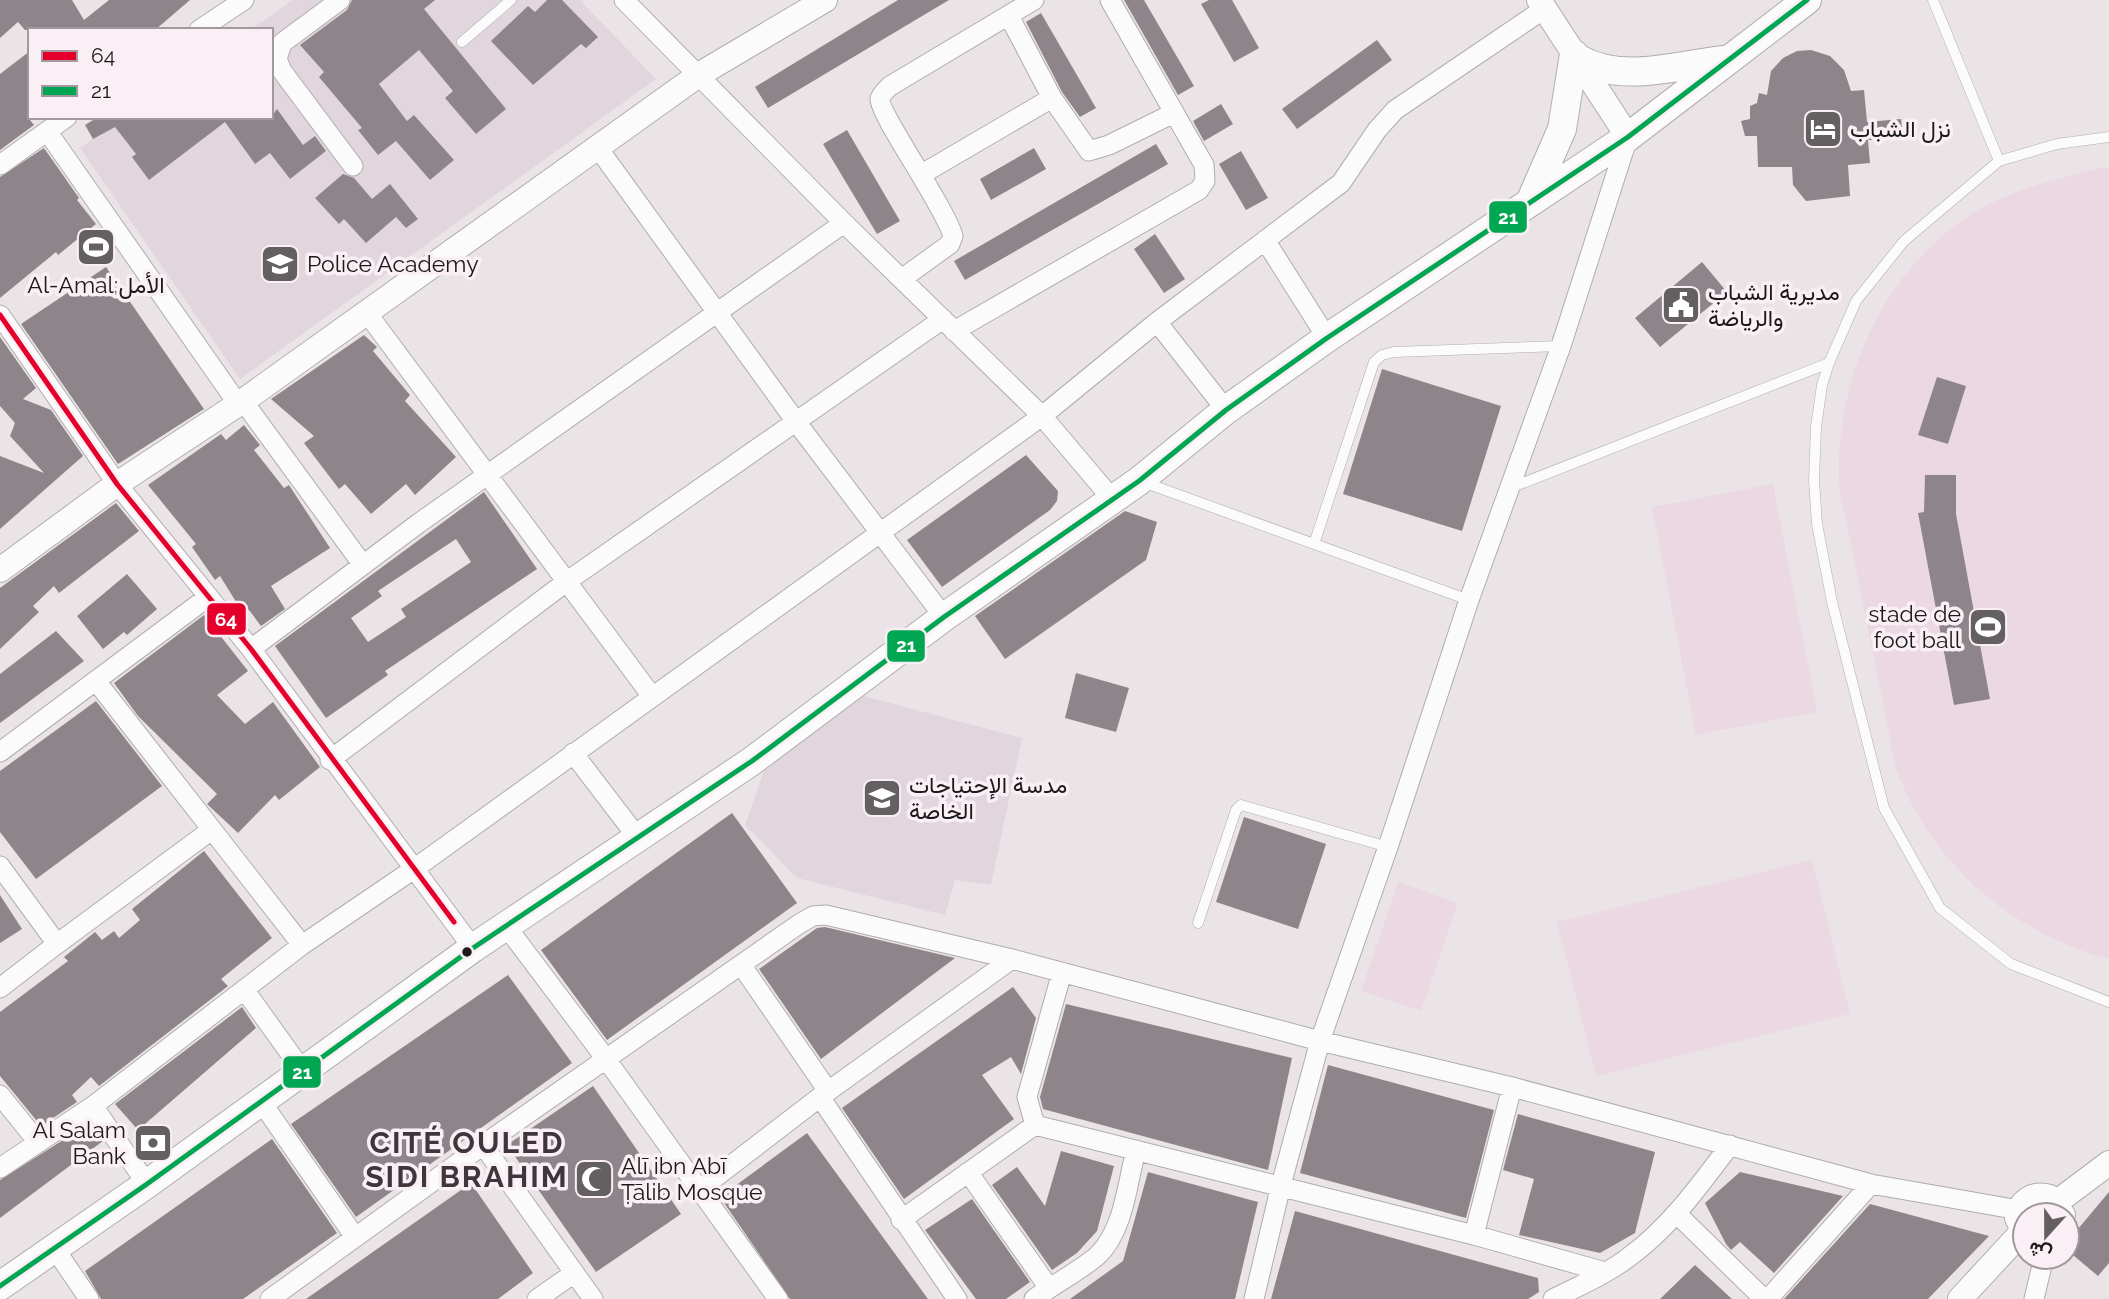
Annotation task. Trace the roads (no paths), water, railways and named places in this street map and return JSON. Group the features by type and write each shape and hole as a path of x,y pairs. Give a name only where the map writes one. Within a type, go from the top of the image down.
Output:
{"main road":[{"path":"0,1286 147,1184 473,948 752,761 944,617 1139,481 1226,410 1327,338 1628,137 1807,0"},
{"path":"1531,200 1565,120 1576,56 1601,69 1626,71 1664,70 1727,60"}],"street":[{"path":"202,28 244,0"},
{"path":"340,0 282,43 277,59 282,71 353,166"},
{"path":"624,0 700,74 844,223 1042,416 1113,500"},
{"path":"2,564 240,403 700,74 825,0"},
{"path":"902,278 950,244 953,236 922,174 884,113 880,101 882,95 890,86 1034,0"},
{"path":"330,760 566,582 797,422 949,325 1199,190 1205,181 1204,165 1110,0"},
{"path":"0,1168 93,1106 246,992 302,945 414,869 651,695 1042,416 1157,322 1341,183 1377,130 1395,110 1542,5 1628,137 1562,346 1469,600 1388,847 1320,1041 1254,1299"},
{"path":"1009,16 1052,98 1089,151 1109,145 1174,113"},
{"path":"922,174 1052,98"},
{"path":"0,165 64,119"},
{"path":"47,131 240,403 363,565"},
{"path":"598,148 797,422 944,617"},
{"path":"251,649 717,310 844,223"},
{"path":"1265,240 1327,338"},
{"path":"367,313 651,695"},
{"path":"0,315 117,484 251,649 330,760 473,948"},
{"path":"1157,322 1226,410"},
{"path":"0,752 208,597"},
{"path":"96,681 210,831 302,945"},
{"path":"573,753 638,838"},
{"path":"0,988 210,831"},
{"path":"0,866 57,944"},
{"path":"270,1299 483,1145 799,924 813,916 826,915 1012,959 1320,1041 1512,1087 1730,1144 2011,1223"},
{"path":"506,926 606,1059 778,1299"},
{"path":"700,1189 824,1094 1012,959"},
{"path":"742,966 901,1220 957,1299"},
{"path":"1035,1125 1027,1097 1062,972"},
{"path":"246,992 302,1070"},
{"path":"1474,1234 1512,1087"},
{"path":"0,1095 37,1142"},
{"path":"260,1100 355,1237"},
{"path":"93,1106 147,1184"},
{"path":"901,1220 1035,1125 1474,1234 1605,1272"},
{"path":"1553,1299 1628,1258 1677,1214 1730,1144"},
{"path":"483,1145 593,1299"},
{"path":"968,1172 1041,1293 1097,1256 1114,1233 1136,1150"},
{"path":"2069,1201 2109,1163"},
{"path":"1677,1214 1766,1299 1871,1184"},
{"path":"2027,1201 2035,1195 2050,1197 2053,1201"},
{"path":"1960,1299 2011,1239"},
{"path":"55,1249 89,1299"},
{"path":"2034,1299 2041,1271"},
{"path":"537,1299 573,1274"}],"lane":[{"path":"462,43 511,0"},
{"path":"1933,0 2000,161"},
{"path":"2109,137 2057,144 2000,161 1904,241 1856,302 1829,363 1822,385 1816,427 1814,480 1817,524 1832,602 1884,808 1940,908 2011,964 2109,1002"},
{"path":"1314,544 1374,362 1382,355 1394,352 1562,346"},
{"path":"1508,489 1829,363"},
{"path":"1139,481 1469,600"},
{"path":"1198,923 1236,810 1241,805 1388,847"}],"place":[{"name":"نزل الشباب","path":"1823,129"},
{"name":"Al-Amal;الأمل","path":"96,247"},
{"name":"Police Academy","path":"280,264"},
{"name":"مديرية الشباب والرياضة","path":"1681,305"},
{"name":"stade de foot ball","path":"1988,627"},
{"name":"مدسة الإحتياجات الخاصة","path":"882,798"},
{"name":"Al Salam Bank","path":"153,1143"},
{"name":"Alī ibn Abī Ṭālib Mosque","path":"594,1179"}],"district":[{"name":"CITÉ OULED SIDI BRAHIM","path":"467,1160"}]}
